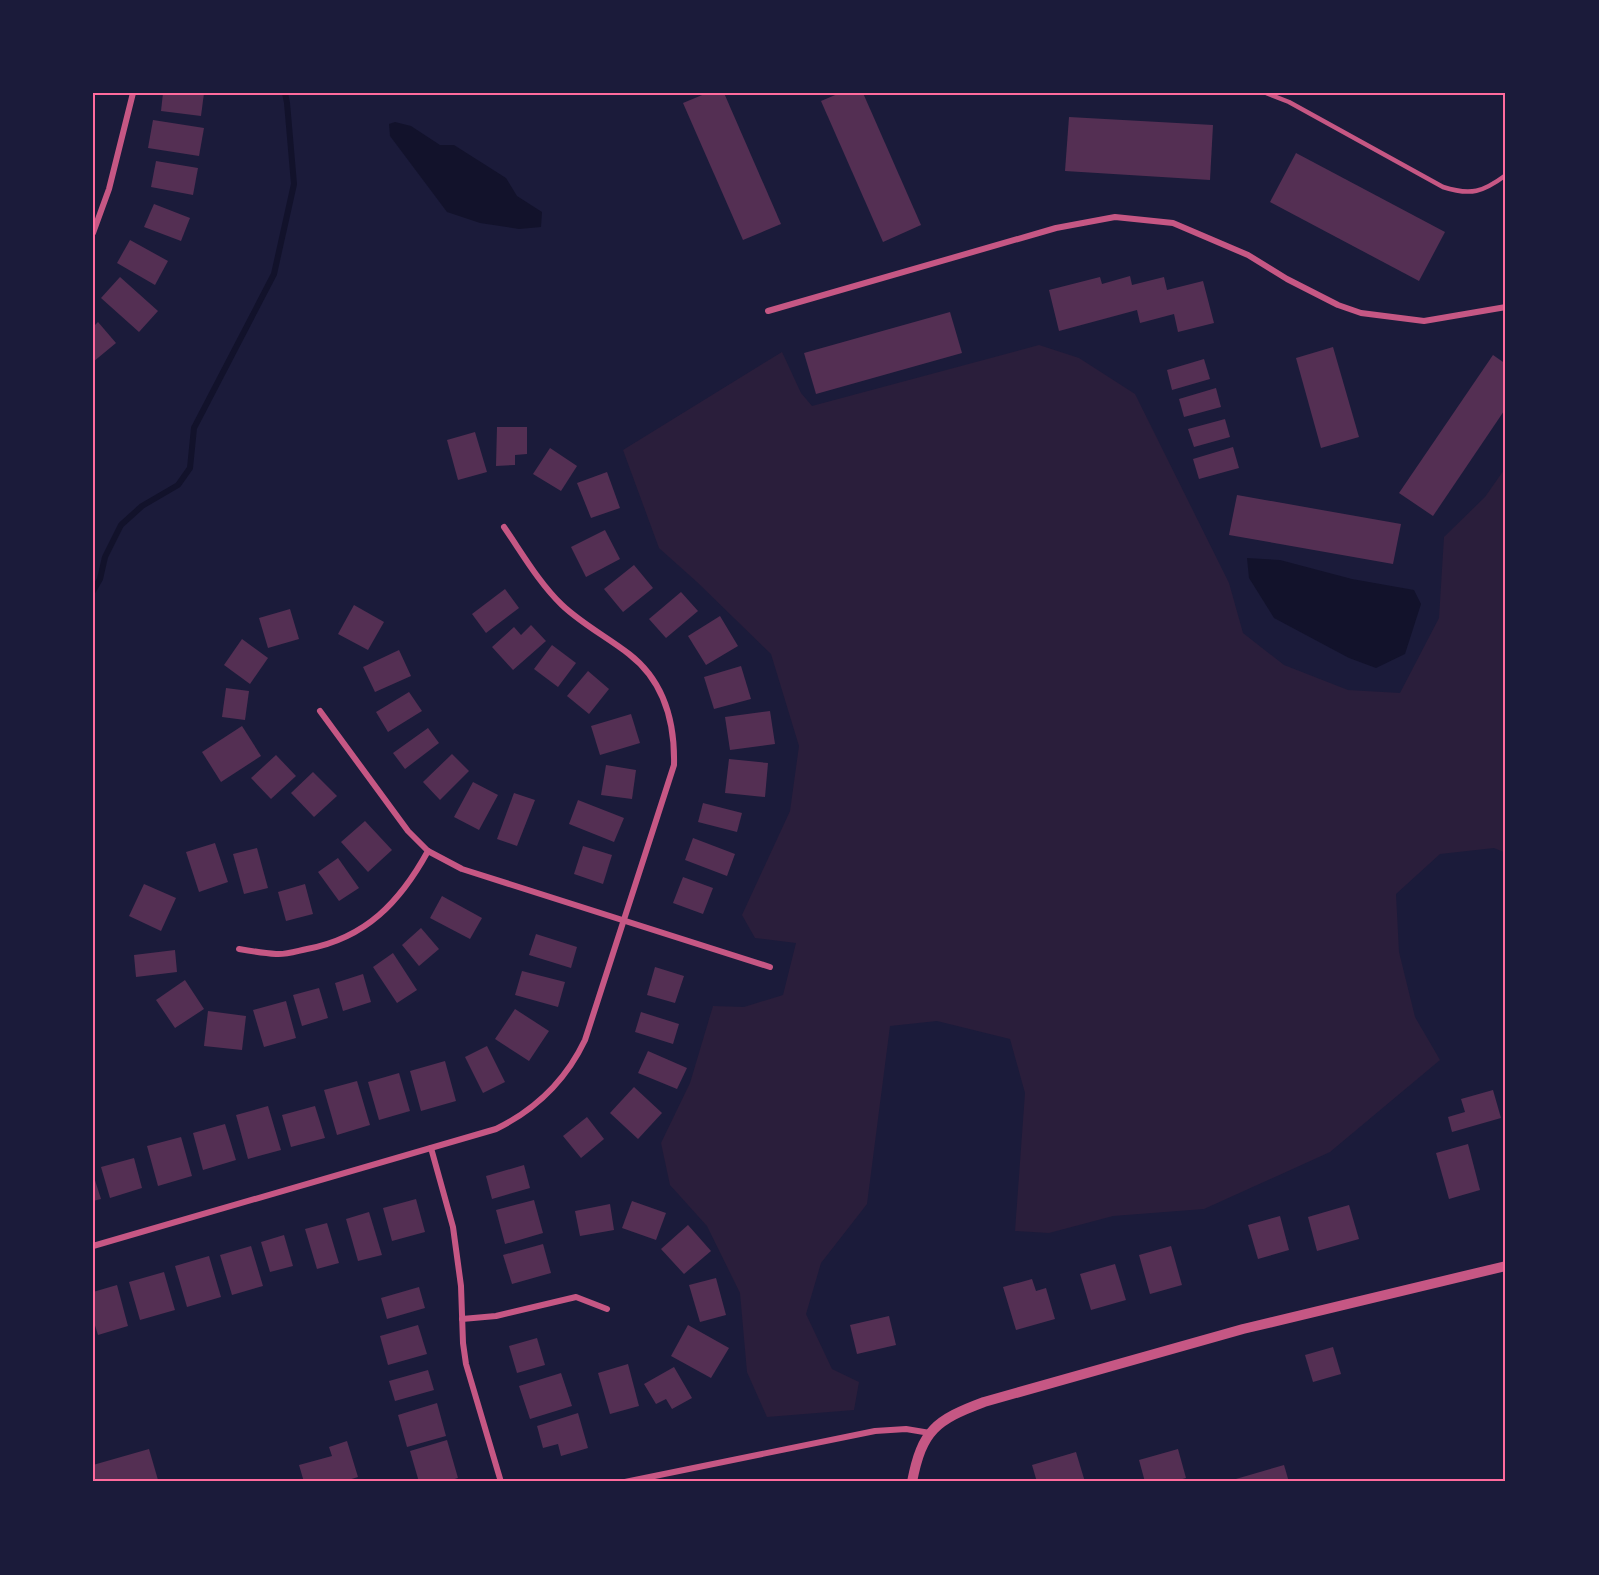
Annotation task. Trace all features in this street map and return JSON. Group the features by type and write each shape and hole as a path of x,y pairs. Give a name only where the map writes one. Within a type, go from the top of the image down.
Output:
{"street":[{"path":"93,233 109,189 133,93"},
{"path":"768,311 1056,228 1115,218 1173,223 1248,255 1287,279 1361,313 1424,321 1506,308"},
{"path":"93,1246 477,1136 508,1123 536,1105 557,1084 577,1056 585,1040 674,765 674,740 666,703 655,682 641,665 561,604 544,585 504,527"},
{"path":"320,711 408,831 428,851 462,869 770,967"},
{"path":"239,949 278,954 343,940 384,912 405,889 428,851"},
{"path":"431,1148 453,1227 461,1286 466,1364 501,1482"},
{"path":"912,1482 921,1448 930,1433 950,1416 984,1402 1243,1329 1506,1266"},
{"path":"462,1319 496,1316 576,1297 607,1309"},
{"path":"625,1482 875,1431 906,1429 930,1433"}],"lane":[{"path":"1266,93 1289,102 1443,187 1460,192 1476,192 1506,175"}],"shaded area":[{"path":"395,122 411,126 440,145 454,145 506,178 517,196 542,212 541,227 519,229 480,223 447,212 390,136 389,124"},
{"path":"1039,345 1079,358 1135,394 1229,583 1243,633 1284,665 1348,690 1400,693 1439,618 1444,537 1485,497 1506,467 1506,853 1494,848 1440,854 1396,894 1399,952 1415,1017 1440,1060 1330,1152 1204,1209 1113,1216 1049,1233 1015,1231 1025,1093 1010,1039 937,1021 890,1026 867,1204 821,1263 806,1314 832,1369 859,1382 854,1410 767,1417 747,1372 740,1293 707,1226 670,1185 661,1143 690,1083 713,1006 744,1007 783,995 796,943 755,938 742,915 790,811 799,746 771,654 659,548 623,450 782,352 801,393 812,406"},
{"path":"1247,558 1280,560 1352,579 1414,590 1421,604 1405,654 1376,668 1349,658 1274,618 1249,578"}],"building":[{"path":"163,93 204,93 201,116 161,111"},
{"path":"707,93 724,93 781,224 743,240 683,103"},
{"path":"840,93 863,93 921,225 883,242 821,101"},
{"path":"1069,117 1213,125 1210,180 1065,171"},
{"path":"153,120 204,128 199,156 148,148"},
{"path":"1296,153 1445,232 1419,281 1270,202"},
{"path":"156,161 198,168 193,195 151,187"},
{"path":"154,204 190,218 181,241 144,227"},
{"path":"130,240 168,261 155,285 117,263"},
{"path":"1130,276 1132,285 1164,277 1167,290 1203,281 1214,323 1178,332 1174,314 1140,323 1137,310 1059,331 1049,290 1100,277 1102,284"},
{"path":"120,277 158,311 139,332 101,298"},
{"path":"950,312 962,353 816,394 804,353"},
{"path":"98,322 116,343 93,362 93,327"},
{"path":"1333,347 1359,437 1321,448 1296,358"},
{"path":"1493,355 1506,364 1506,408 1433,516 1399,493"},
{"path":"1204,359 1210,379 1172,390 1167,370"},
{"path":"1216,388 1221,407 1184,417 1179,399"},
{"path":"1225,419 1230,437 1194,447 1188,429"},
{"path":"497,427 527,427 527,454 515,455 515,465 496,466"},
{"path":"475,432 487,472 458,480 447,440"},
{"path":"1233,447 1239,468 1199,479 1193,459"},
{"path":"550,448 577,466 561,491 533,474"},
{"path":"607,472 620,508 591,518 577,483"},
{"path":"1237,495 1401,524 1393,564 1229,535"},
{"path":"605,530 620,559 586,577 571,547"},
{"path":"634,565 653,588 623,612 604,589"},
{"path":"505,589 519,608 486,633 472,614"},
{"path":"681,592 698,611 666,638 649,619"},
{"path":"354,605 384,622 368,650 338,634"},
{"path":"290,609 299,639 268,648 259,618"},
{"path":"720,616 738,646 706,665 688,636"},
{"path":"531,625 546,641 513,670 492,647 514,627 521,635"},
{"path":"242,639 268,658 250,684 224,665"},
{"path":"552,645 576,663 558,687 534,669"},
{"path":"399,650 411,676 375,692 363,667"},
{"path":"741,666 751,699 714,709 704,677"},
{"path":"588,671 609,689 589,714 567,696"},
{"path":"226,688 249,691 245,720 222,717"},
{"path":"409,692 422,711 388,732 376,712"},
{"path":"770,711 775,744 730,750 725,717"},
{"path":"631,714 640,743 600,755 591,726"},
{"path":"242,726 261,756 221,782 202,752"},
{"path":"428,728 439,743 405,769 393,753"},
{"path":"452,754 469,771 440,800 423,782"},
{"path":"276,755 296,776 271,799 251,778"},
{"path":"729,759 768,763 765,797 725,793"},
{"path":"606,765 636,770 632,799 601,795"},
{"path":"313,772 337,796 314,817 291,793"},
{"path":"473,782 498,795 479,830 454,817"},
{"path":"514,793 535,800 517,846 497,839"},
{"path":"578,800 624,818 614,842 569,824"},
{"path":"703,803 742,813 737,832 698,822"},
{"path":"365,821 392,850 368,872 341,842"},
{"path":"693,838 735,854 727,876 685,860"},
{"path":"215,843 228,882 199,892 186,852"},
{"path":"583,846 612,855 603,884 574,874"},
{"path":"257,848 268,888 244,894 233,854"},
{"path":"338,858 359,888 339,901 318,872"},
{"path":"683,877 713,888 703,914 673,903"},
{"path":"144,884 176,898 161,931 129,916"},
{"path":"305,884 313,914 286,921 278,892"},
{"path":"442,896 482,918 470,939 430,918"},
{"path":"421,928 439,949 419,966 402,945"},
{"path":"536,934 577,947 571,968 529,955"},
{"path":"175,950 177,972 136,977 134,955"},
{"path":"393,953 417,990 397,1003 373,967"},
{"path":"655,967 684,976 675,1003 647,995"},
{"path":"522,971 565,982 558,1007 515,995"},
{"path":"363,974 371,1002 343,1011 335,983"},
{"path":"185,980 204,1009 175,1028 156,1000"},
{"path":"319,988 328,1018 302,1026 293,995"},
{"path":"286,1001 296,1038 264,1047 253,1010"},
{"path":"515,1009 549,1031 529,1061 495,1039"},
{"path":"208,1011 246,1016 242,1050 204,1046"},
{"path":"641,1012 679,1024 673,1044 635,1032"},
{"path":"487,1046 505,1082 483,1093 465,1057"},
{"path":"648,1051 687,1068 677,1089 638,1073"},
{"path":"445,1061 456,1101 421,1111 410,1071"},
{"path":"399,1073 410,1111 379,1120 368,1082"},
{"path":"357,1081 370,1125 337,1135 324,1090"},
{"path":"634,1087 662,1113 638,1139 610,1113"},
{"path":"1493,1090 1501,1118 1452,1132 1448,1117 1465,1112 1461,1099"},
{"path":"268,1106 281,1150 248,1159 236,1115"},
{"path":"315,1106 325,1138 291,1147 282,1115"},
{"path":"587,1117 604,1139 581,1158 563,1136"},
{"path":"225,1124 236,1160 203,1170 193,1133"},
{"path":"181,1137 192,1176 158,1186 147,1146"},
{"path":"1468,1144 1480,1190 1449,1199 1436,1153"},
{"path":"134,1158 142,1188 110,1198 101,1167"},
{"path":"524,1165 530,1188 492,1199 486,1176"},
{"path":"93,1174 101,1199 93,1201"},
{"path":"416,1199 425,1232 392,1241 383,1208"},
{"path":"534,1200 543,1233 505,1244 496,1210"},
{"path":"632,1201 666,1213 656,1240 622,1228"},
{"path":"610,1204 614,1230 580,1236 575,1211"},
{"path":"1349,1205 1359,1239 1317,1251 1308,1217"},
{"path":"369,1212 382,1255 358,1261 346,1219"},
{"path":"1280,1216 1289,1250 1258,1259 1248,1225"},
{"path":"327,1223 339,1263 317,1269 305,1229"},
{"path":"688,1225 711,1251 684,1274 661,1249"},
{"path":"284,1235 293,1266 270,1272 261,1242"},
{"path":"543,1244 551,1273 512,1284 503,1255"},
{"path":"251,1246 263,1286 232,1295 220,1255"},
{"path":"1171,1246 1182,1285 1150,1294 1139,1255"},
{"path":"209,1256 221,1297 187,1307 175,1266"},
{"path":"1115,1264 1126,1300 1091,1310 1080,1274"},
{"path":"164,1272 175,1310 140,1320 129,1282"},
{"path":"716,1278 726,1315 700,1322 689,1285"},
{"path":"1032,1279 1036,1291 1046,1288 1055,1319 1016,1330 1003,1287"},
{"path":"117,1285 128,1326 98,1335 93,1319 93,1292"},
{"path":"419,1287 425,1308 387,1319 381,1298"},
{"path":"889,1316 896,1345 857,1354 850,1325"},
{"path":"418,1325 427,1354 388,1365 380,1336"},
{"path":"688,1325 729,1348 711,1378 671,1356"},
{"path":"537,1338 545,1365 517,1373 509,1346"},
{"path":"1333,1347 1341,1374 1313,1382 1305,1355"},
{"path":"628,1364 639,1406 610,1414 598,1373"},
{"path":"674,1367 692,1398 672,1409 666,1399 656,1404 644,1384"},
{"path":"428,1370 434,1390 395,1401 389,1381"},
{"path":"561,1373 572,1406 530,1419 519,1386"},
{"path":"437,1403 446,1436 407,1447 398,1415"},
{"path":"578,1413 588,1448 561,1456 558,1444 543,1448 537,1426"},
{"path":"447,1440 458,1478 445,1482 419,1482 410,1451"},
{"path":"347,1441 358,1477 342,1482 304,1482 299,1465 332,1456 329,1447"},
{"path":"149,1449 158,1480 93,1482 93,1465"},
{"path":"1178,1449 1186,1478 1172,1482 1145,1482 1139,1460"},
{"path":"1076,1452 1085,1482 1037,1482 1032,1465"},
{"path":"1284,1465 1289,1482 1229,1482 1229,1481"}],"waterway":[{"path":"93,591 100,579 105,557 121,525 142,506 178,485 190,468 194,428 274,274 294,184 285,93"}]}
